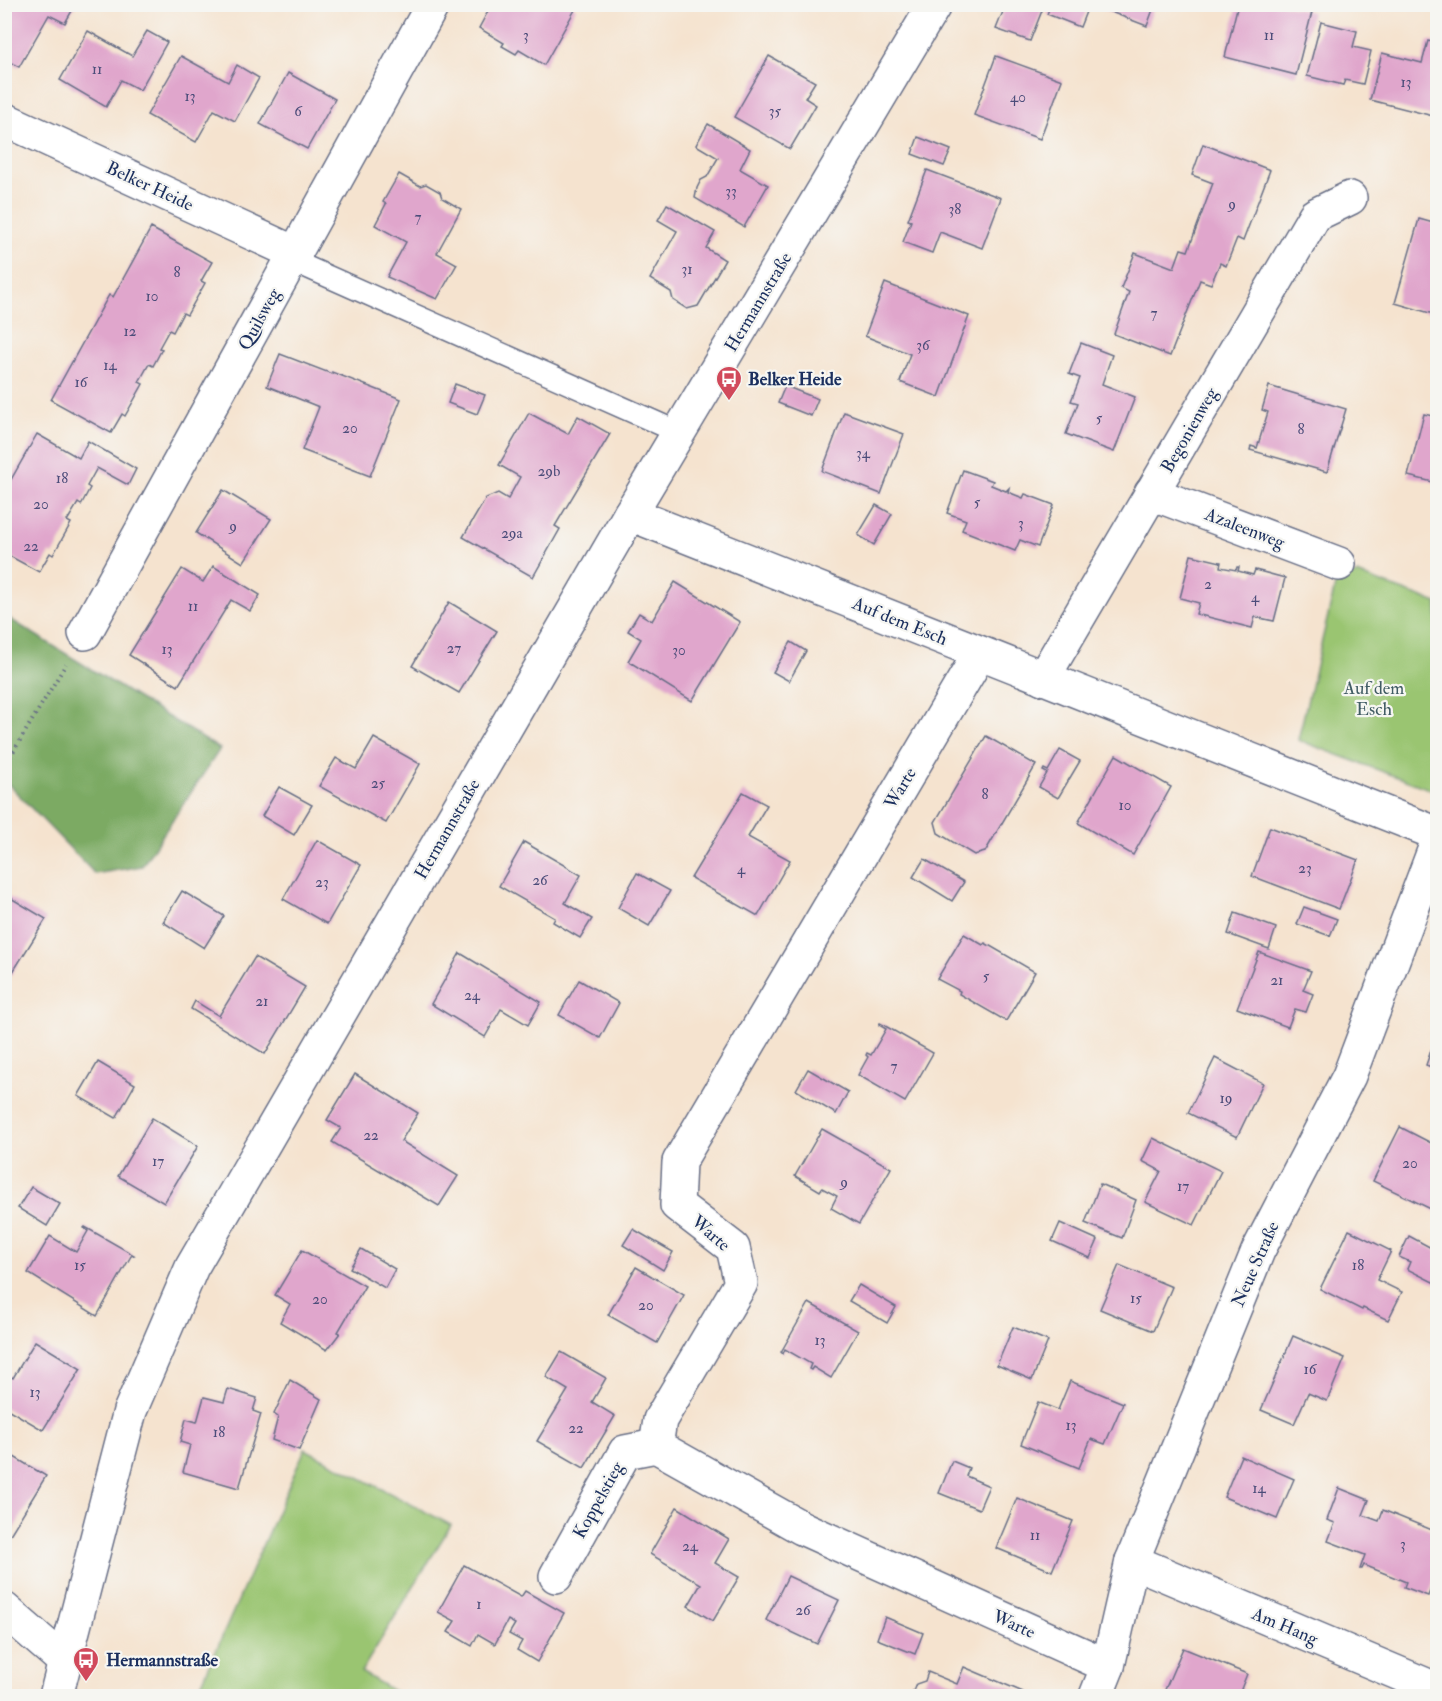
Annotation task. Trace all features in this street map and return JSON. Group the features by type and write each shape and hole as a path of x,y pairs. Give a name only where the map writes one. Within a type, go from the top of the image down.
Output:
{"street":[{"name":"Quilsweg","path":"85,633 433,4"},
{"name":"Hermannstraße","path":"56,1696 130,1411 192,1267 630,514 935,4"},
{"name":"Belker Heide","path":"4,119 293,257"},
{"name":"Begonienweg","path":"1043,678 1315,215 1350,198"},
{"name":"Azaleenweg","path":"1151,493 1340,564"},
{"name":"Auf dem Esch","path":"630,514 1437,834"},
{"name":"Warte","path":"980,653 679,1162 677,1205 733,1248 741,1283 660,1420 656,1446 802,1528 1108,1666"},
{"name":"Neue Straße","path":"1096,1696 1108,1666 1132,1561 1258,1251 1349,1076 1437,840"},
{"name":"Koppelstieg","path":"556,1576 625,1452 656,1446"},
{"name":"Am Hang","path":"1132,1561 1437,1690"},
{"path":"4,1609 64,1661"}],"lane":[{"name":"Belker Heide","path":"293,257 680,433"}],"path":[{"path":"4,766 46,699"}],"green space":[{"name":"Auf dem Esch","path":"1357,574 1437,603 1437,792 1298,740 1337,578"},
{"path":"5,616 220,749 142,866 95,874 5,781"},
{"path":"305,1449 451,1525 361,1672 402,1696 196,1696"}],"building":[{"path":"4,4 76,4 65,23 49,15 19,67 4,59"},
{"path":"492,4 570,4 576,8 544,65 519,50 516,54 502,46 504,43 479,28"},
{"path":"1006,4 1035,4 1043,8 1030,41 996,29"},
{"path":"1051,4 1089,4 1080,27 1047,14"},
{"path":"1090,4 1155,4 1147,26"},
{"path":"1238,4 1281,4 1312,12 1296,75 1225,57"},
{"path":"1321,22 1357,31 1353,47 1371,51 1363,84 1345,80 1343,85 1307,76"},
{"path":"88,31 132,56 147,31 167,42 140,90 121,80 106,107 60,80"},
{"path":"1428,41 1437,43 1437,117 1370,100 1382,53 1422,63"},
{"path":"181,56 228,82 237,65 259,78 235,121 214,110 196,142 147,115"},
{"path":"769,56 815,82 805,98 816,105 790,149 734,117"},
{"path":"996,56 1062,80 1040,139 974,115"},
{"path":"288,73 335,99 307,149 260,124"},
{"path":"708,124 750,149 740,169 768,185 744,227 695,198 701,180 707,177 718,158 696,145"},
{"path":"918,137 951,150 944,166 912,154"},
{"path":"1203,144 1270,170 1243,241 1237,238 1226,266 1220,263 1211,284 1200,280 1170,356 1114,334 1129,292 1121,288 1135,253 1174,268 1181,249 1188,251 1213,183 1192,175"},
{"path":"927,170 1001,198 982,248 940,232 932,253 903,242 911,221 908,220"},
{"path":"399,174 420,186 426,184 440,192 442,198 461,209 437,253 457,264 437,299 387,277 406,242 375,225 386,204 383,202"},
{"path":"667,204 715,232 706,248 725,260 698,306 687,309 673,300 671,292 650,279 677,231 658,220"},
{"path":"1419,219 1437,224 1437,315 1395,303"},
{"path":"151,228 212,262 201,281 205,283 187,315 183,313 173,332 169,330 159,348 162,349 153,366 149,364 139,382 143,384 125,416 122,414 111,433 51,400 109,295 113,297"},
{"path":"885,283 969,316 939,397 900,382 910,354 865,336"},
{"path":"1081,343 1112,355 1102,384 1135,397 1114,452 1066,434 1078,403 1071,401 1080,378 1069,374"},
{"path":"280,354 401,399 370,476 302,450 319,407 267,386"},
{"path":"455,384 485,395 477,414 448,403"},
{"path":"785,386 818,399 811,416 778,403"},
{"path":"1269,386 1346,409 1327,472 1250,450 1251,446 1257,448 1268,412 1262,410"},
{"path":"844,412 904,434 881,494 822,471"},
{"path":"529,413 568,434 578,416 610,434 555,526 560,529 533,577 463,537 486,498 498,493 508,499 520,477 499,465"},
{"path":"1424,414 1437,417 1437,483 1408,476"},
{"path":"37,434 79,458 88,441 136,469 128,485 97,468 87,486 90,488 81,505 78,503 67,521 71,523 53,555 50,553 39,572 4,553 4,492"},
{"path":"963,470 993,481 991,485 1006,491 1009,488 1008,492 1023,498 1025,494 1054,505 1038,547 1020,540 1015,551 962,530 966,520 947,513"},
{"path":"223,490 271,519 243,563 196,533"},
{"path":"876,505 892,514 874,545 858,535"},
{"path":"1191,555 1221,562 1220,567 1236,570 1239,567 1238,571 1253,575 1255,570 1285,578 1274,621 1255,617 1252,628 1196,614 1199,603 1180,598"},
{"path":"213,566 260,595 250,611 231,600 178,686 129,655 182,569 203,582"},
{"path":"675,582 740,622 692,701 628,661 641,639 628,631 639,613 652,621"},
{"path":"449,602 497,631 459,693 412,666"},
{"path":"791,642 806,651 789,681 773,672"},
{"path":"986,736 1036,765 985,852 974,855 938,833 935,822"},
{"path":"374,738 420,764 386,823 319,786 336,758 356,769"},
{"path":"1060,750 1080,761 1058,798 1039,787 1047,773 1043,771 1044,769 1048,771"},
{"path":"1116,755 1171,787 1133,855 1078,823"},
{"path":"279,787 312,805 294,835 262,816"},
{"path":"743,792 767,805 748,837 790,860 758,916 691,878"},
{"path":"1270,827 1358,860 1339,909 1252,876"},
{"path":"317,840 361,865 327,924 283,899"},
{"path":"524,842 581,875 565,903 592,919 580,938 553,922 555,918 499,886"},
{"path":"924,859 964,882 952,901 913,877"},
{"path":"637,873 670,891 649,926 618,908"},
{"path":"182,891 224,916 204,948 163,922"},
{"path":"4,894 46,919 11,975 4,972"},
{"path":"1304,907 1337,919 1330,936 1297,924"},
{"path":"1235,913 1276,928 1269,949 1228,934"},
{"path":"964,934 983,945 985,943 1035,972 1006,1021 937,979"},
{"path":"1259,952 1311,971 1303,990 1313,994 1306,1012 1295,1009 1288,1027 1237,1008"},
{"path":"460,953 541,1002 528,1025 501,1009 485,1037 431,1004"},
{"path":"255,957 305,987 265,1054 191,1009 195,1001 219,1016"},
{"path":"579,980 619,1003 600,1038 559,1015"},
{"path":"880,1023 933,1053 905,1102 858,1075 868,1057 867,1053 871,1055 886,1029 879,1025"},
{"path":"1437,1033 1437,1069 1426,1065"},
{"path":"1215,1058 1263,1083 1237,1137 1188,1113"},
{"path":"98,1062 135,1084 116,1118 78,1096"},
{"path":"808,1069 848,1092 836,1114 796,1090"},
{"path":"355,1074 418,1113 401,1141 458,1176 439,1206 332,1142 341,1128 327,1120"},
{"path":"152,1118 198,1146 164,1203 118,1176"},
{"path":"1400,1127 1437,1146 1437,1212 1373,1181"},
{"path":"822,1129 891,1168 859,1224 831,1208 837,1196 822,1188 820,1191 795,1176"},
{"path":"1153,1138 1221,1171 1194,1225 1145,1202 1161,1171 1142,1161"},
{"path":"1100,1184 1136,1200 1122,1238 1085,1223"},
{"path":"31,1187 60,1204 47,1226 18,1208"},
{"path":"1060,1223 1098,1240 1090,1258 1052,1241"},
{"path":"85,1227 134,1255 131,1256 97,1316 28,1273 50,1236 76,1252 88,1231"},
{"path":"633,1229 673,1252 663,1270 623,1245"},
{"path":"1349,1230 1391,1251 1377,1280 1402,1292 1388,1320 1320,1289"},
{"path":"1409,1236 1437,1251 1437,1284 1407,1269 1410,1262 1399,1257"},
{"path":"361,1249 395,1269 385,1288 350,1268"},
{"path":"302,1250 365,1286 338,1332 340,1333 327,1350 280,1322 290,1304 275,1295"},
{"path":"1119,1265 1172,1287 1153,1331 1100,1309"},
{"path":"636,1267 684,1295 657,1343 608,1315"},
{"path":"859,1285 896,1307 887,1323 849,1301"},
{"path":"809,1303 858,1331 831,1378 813,1367 809,1369 811,1364 785,1349 783,1354 781,1352"},
{"path":"1013,1327 1048,1341 1032,1380 997,1365"},
{"path":"1293,1336 1345,1358 1327,1401 1308,1393 1294,1424 1261,1410"},
{"path":"35,1341 81,1369 43,1430 4,1407 4,1373 13,1378"},
{"path":"561,1352 606,1378 592,1402 615,1416 584,1468 537,1441 568,1390 546,1377"},
{"path":"290,1380 321,1399 299,1450 272,1440 278,1417 274,1414"},
{"path":"1070,1381 1123,1403 1105,1444 1091,1439 1079,1468 1021,1444 1038,1402 1058,1410"},
{"path":"228,1389 257,1398 253,1411 261,1414 239,1488 183,1472 190,1445 180,1442 186,1419 197,1422 204,1397 224,1402"},
{"path":"4,1451 46,1476 8,1538 4,1536"},
{"path":"1241,1456 1294,1479 1277,1519 1224,1497"},
{"path":"952,1461 969,1468 966,1476 989,1486 979,1509 939,1493"},
{"path":"1339,1488 1369,1500 1363,1515 1379,1521 1383,1510 1437,1532 1437,1573 1428,1596 1404,1587 1406,1582 1364,1565 1360,1569 1365,1555 1328,1541 1335,1523 1327,1520"},
{"path":"1017,1498 1073,1521 1052,1571 996,1548"},
{"path":"677,1507 729,1539 715,1563 739,1577 713,1621 688,1606 701,1584 650,1554"},
{"path":"464,1565 521,1597 525,1591 564,1613 537,1662 517,1650 522,1641 509,1634 515,1624 508,1620 495,1644 478,1634 472,1646 448,1632 455,1621 438,1612"},
{"path":"788,1576 839,1600 817,1644 766,1620"},
{"path":"885,1617 923,1633 915,1654 877,1639"},
{"path":"1183,1648 1247,1674 1241,1689 1258,1696 1176,1696 1164,1692"},
{"path":"964,1667 1023,1692 1022,1696 911,1696 916,1684 925,1681 928,1672 957,1684"}],"place":[{"name":"Belker Heide","path":"729,402"},
{"name":"Hermannstraße","path":"86,1683"}]}
